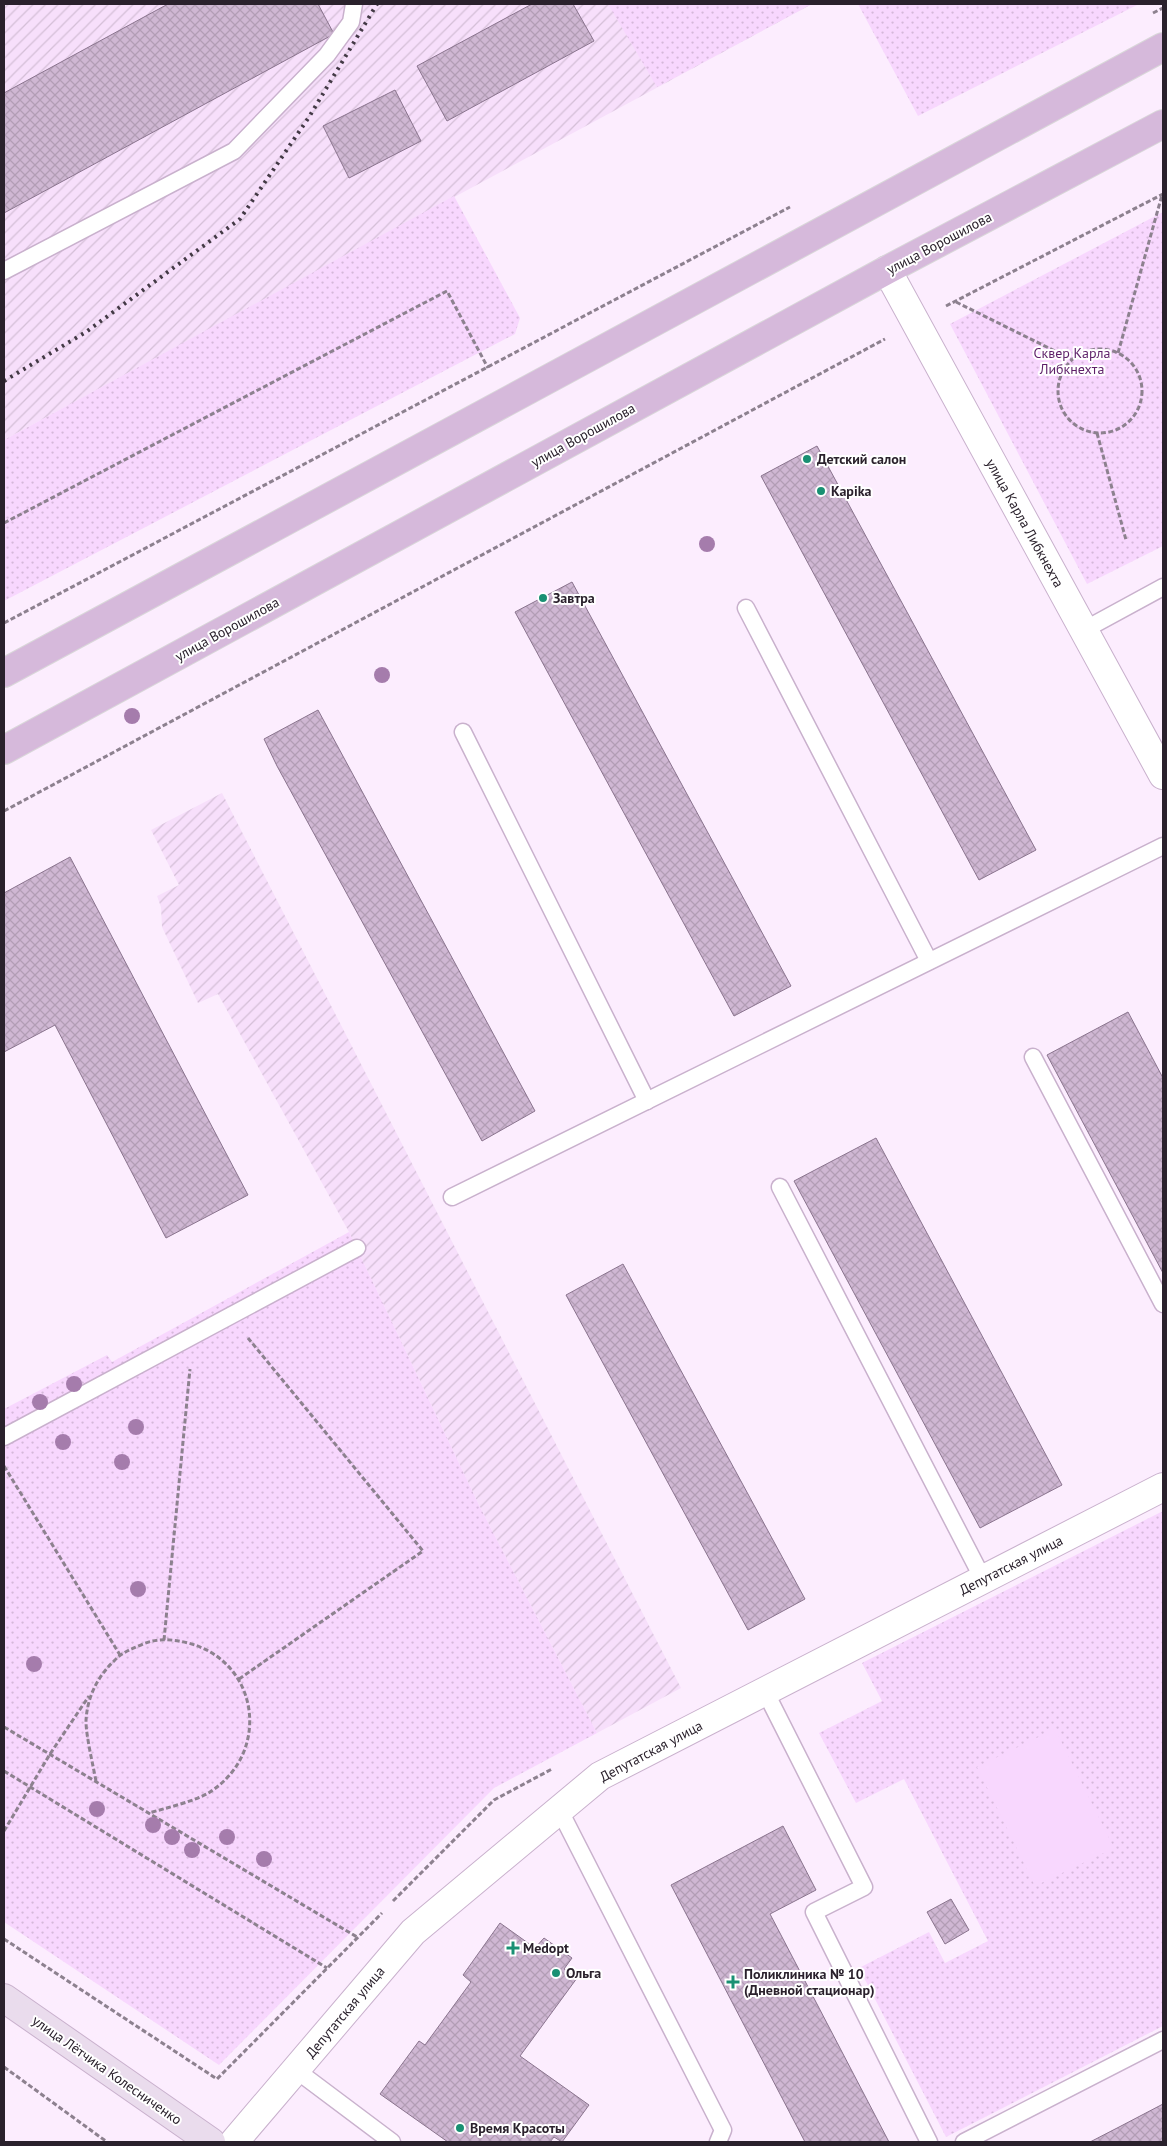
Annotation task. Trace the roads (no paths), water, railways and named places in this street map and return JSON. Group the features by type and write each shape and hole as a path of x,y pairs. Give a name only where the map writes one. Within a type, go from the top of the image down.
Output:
{"main road":[{"path":"4,673 1163,47"},
{"name":"улица Ворошилова","path":"4,750 886,270 1163,124"}],"street":[{"name":"улица Карла Либкнехта","path":"886,270 1163,775"},
{"name":"Депутатская улица","path":"234,2142 413,1932 600,1776 1163,1487"},
{"name":"улица Лётчика Колесниченко","path":"4,1998 210,2142"}],"lane":[{"path":"4,271 234,151 327,55 352,22 354,4"},
{"path":"1084,630 1163,587"},
{"path":"746,608 929,961"},
{"path":"463,732 647,1101"},
{"path":"452,1197 1163,846"},
{"path":"1033,1057 1163,1304"},
{"path":"780,1187 983,1579"},
{"path":"4,1437 357,1248"},
{"path":"766,1691 864,1887 814,1912 929,2142"},
{"path":"559,1809 723,2130 718,2142"},
{"path":"964,2142 1163,2040"},
{"path":"296,2070 392,2142"}],"railway":[{"path":"4,381 86,332 240,219 309,117 377,4"}],"place":[{"name":"Детский салон","path":"807,459"},
{"name":"Kapika","path":"821,491"},
{"name":"Завтра","path":"543,598"},
{"name":"Medopt","path":"513,1948"},
{"name":"Ольга","path":"556,1973"},
{"name":"Поликлиника № 10 (Дневной стационар)","path":"733,1982"},
{"name":"Время Красоты","path":"460,2128"}],"park label":[{"name":"Сквер Карла Либкнехта","path":"1072,362"}]}
